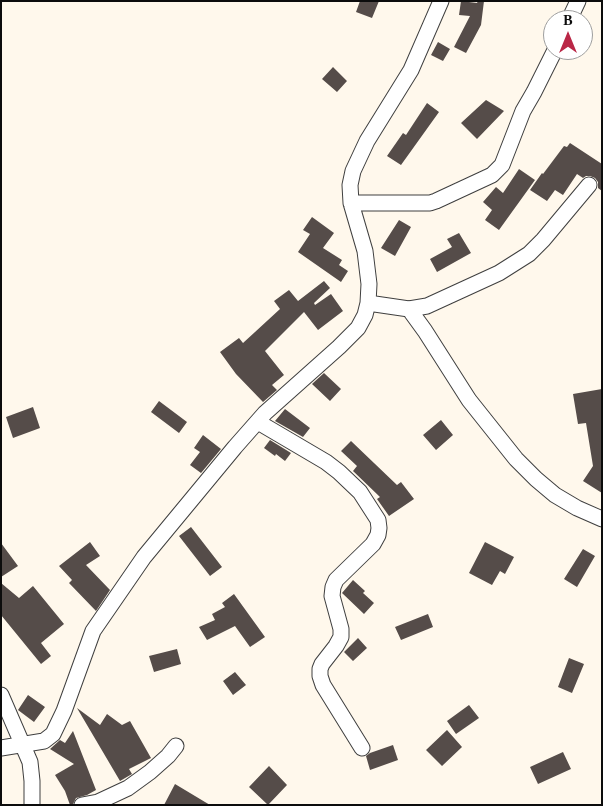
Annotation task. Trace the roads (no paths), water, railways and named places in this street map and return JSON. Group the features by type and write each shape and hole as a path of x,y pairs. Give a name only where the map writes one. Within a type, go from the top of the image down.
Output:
{"street":[{"path":"1,748 44,741 53,734 64,711 93,631 144,557 265,413 358,328 365,316 369,284 365,251 351,203 350,185 353,171 367,141 412,70 441,1"},
{"path":"351,203 436,201 492,175 502,164 523,111 550,60"},
{"path":"368,303 409,309 427,306 498,274 529,254 543,240 589,184"},
{"path":"409,309 469,400 516,459 555,495 577,508 602,519"},
{"path":"258,422 326,462 339,472 360,492 378,520 378,535 373,544 336,580 333,587 332,596 341,629 340,637 320,669 323,685 362,748"},
{"path":"1,695 30,762 32,805"},
{"path":"82,805 98,802 128,788 150,772 176,746"}]}
